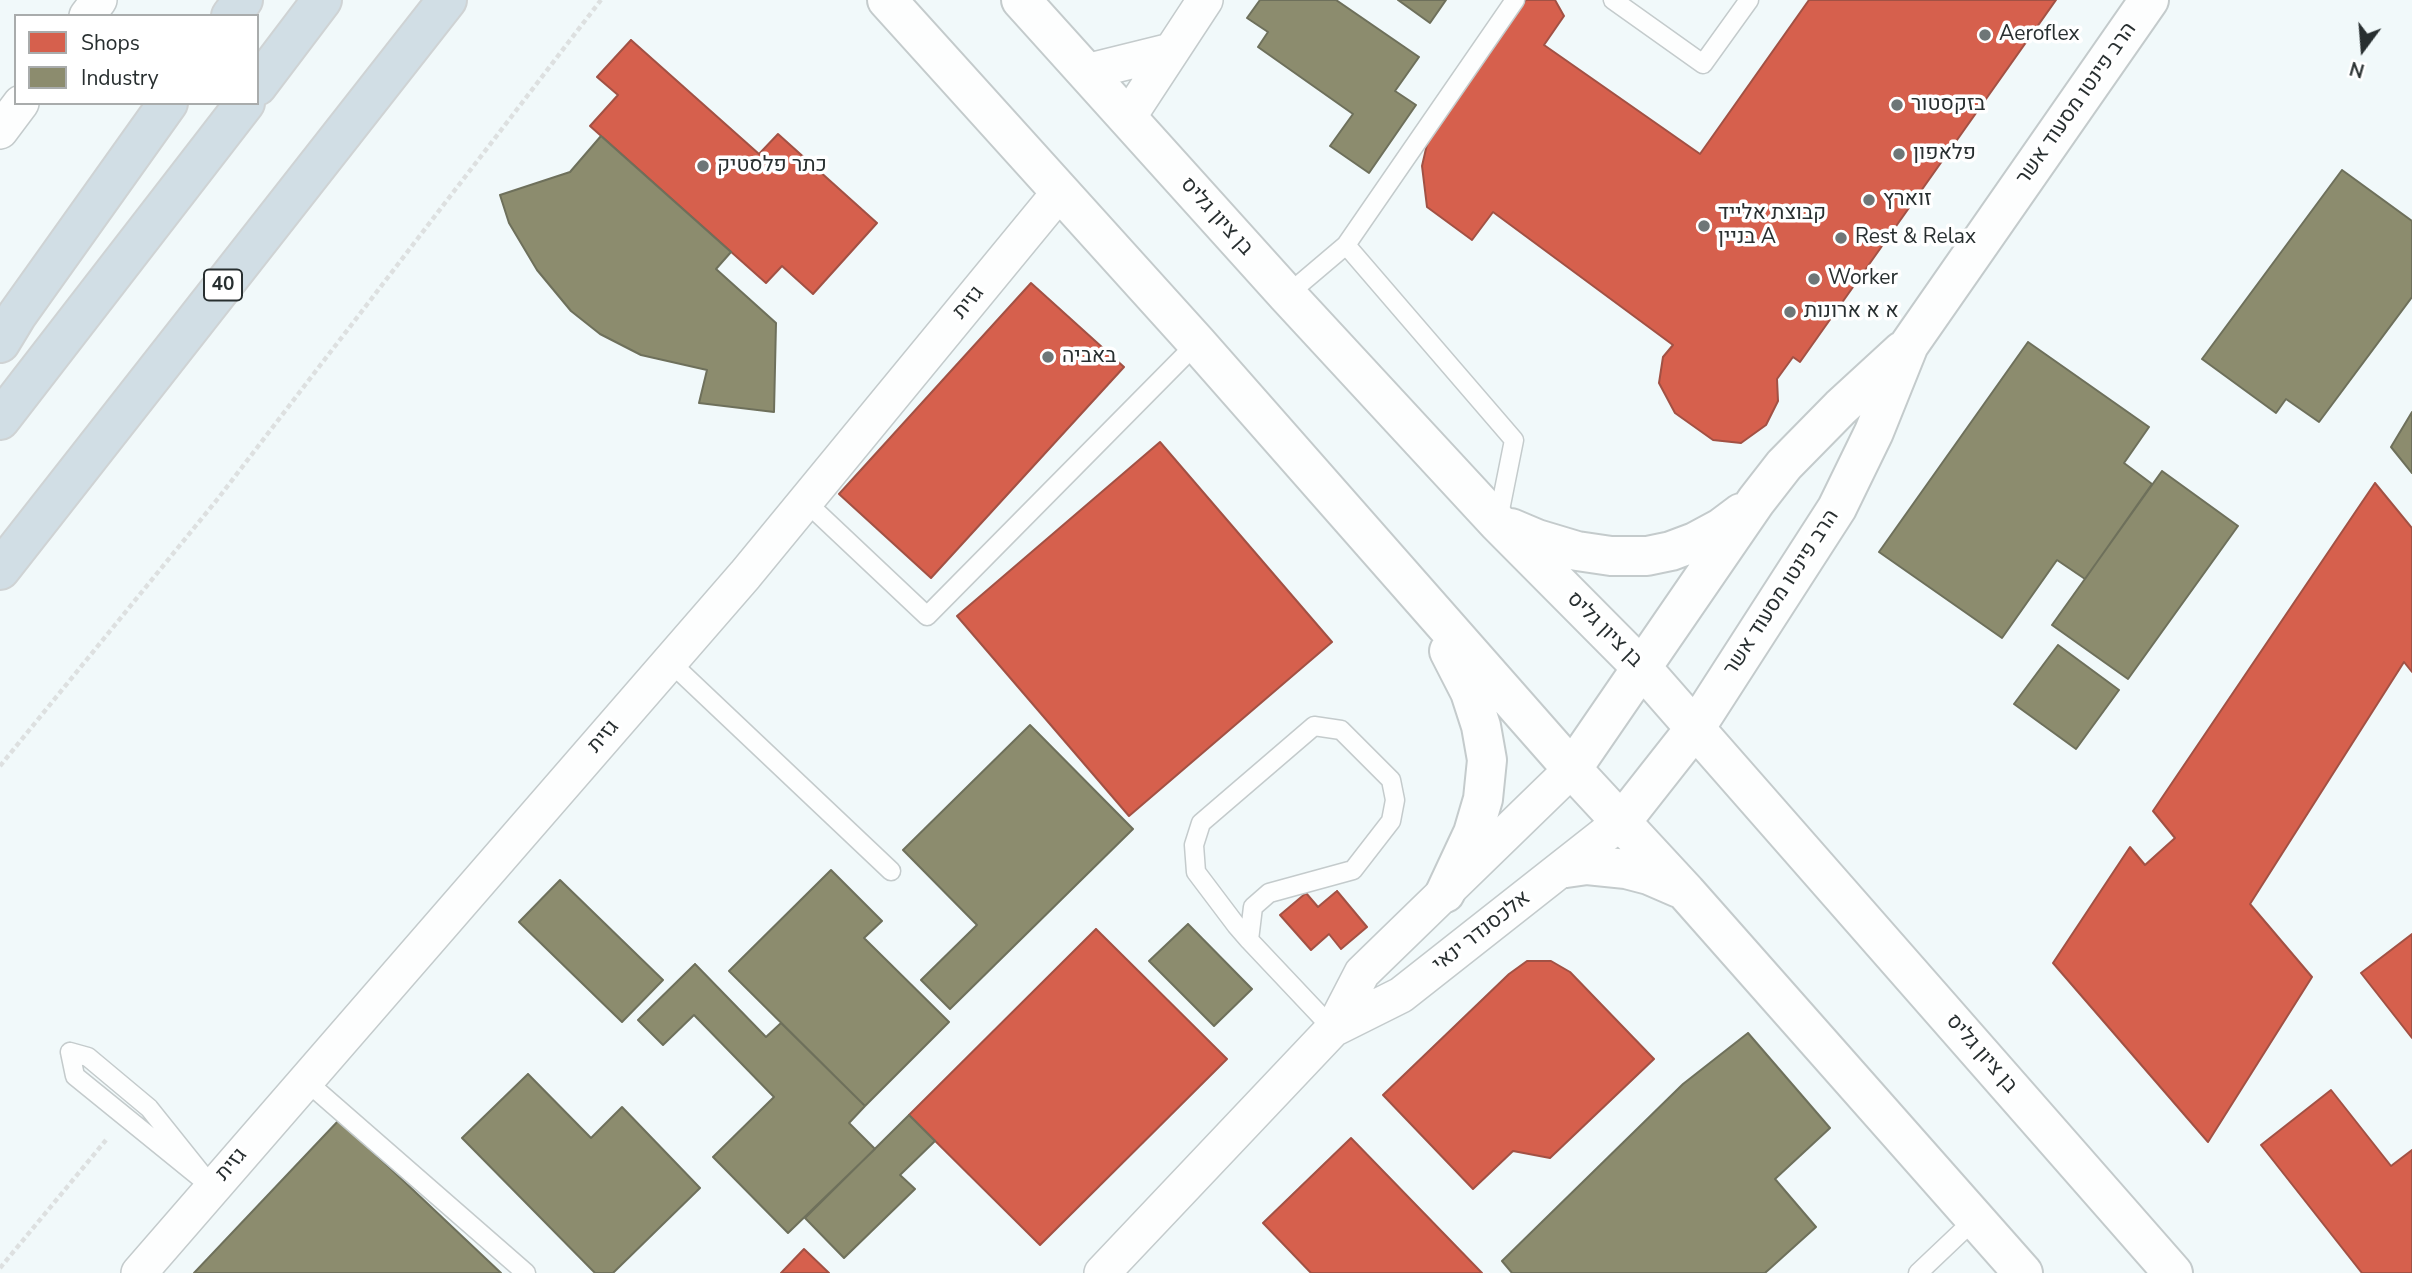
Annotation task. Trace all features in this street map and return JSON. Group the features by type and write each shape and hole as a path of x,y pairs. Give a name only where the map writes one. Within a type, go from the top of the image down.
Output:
{"highway":[{"path":"259,83 322,0"},
{"name":"40","path":"0,570 447,0"},
{"path":"0,343 17,315 167,105"},
{"path":"0,420 243,105"}],"street":[{"path":"887,0 1197,343 1572,769 1686,892 2023,1273"},
{"name":"בן ציון גליס","path":"1021,0 1287,295 1498,523 1642,668 1696,727 2173,1273"},
{"path":"1127,119 1205,0"},
{"name":"הרב פינטו מסעוד אשר","path":"1572,769 1756,501 1784,465 1841,407 1909,345 2149,0"},
{"path":"1086,72 1171,51"},
{"path":"0,131 20,105"},
{"name":"גזית","path":"139,1273 745,575 1059,193"},
{"name":"הרב פינטו מסעוד אשר","path":"1622,821 1696,727 1837,508 1874,432 1909,345"},
{"path":"1498,523 1577,551 1611,556 1647,556 1695,542 1721,528 1756,501"},
{"path":"1417,594 1471,692 1487,760 1483,799 1473,833 1445,893"},
{"name":"אלכסנדר ינאי","path":"1102,1273 1334,1029 1362,974 1572,769"},
{"name":"אלכסנדר ינאי","path":"1334,1029 1401,995 1566,868 1622,821"},
{"path":"1566,868 1587,865 1626,869 1649,875 1686,892"}],"lane":[{"path":"1287,295 1346,245 1515,0"},
{"path":"1613,0 1703,64 1749,0"},
{"path":"1346,245 1514,440 1498,523"},
{"path":"805,501 927,616 1197,343"},
{"path":"670,661 891,871"},
{"path":"1249,940 1253,907 1269,893 1353,870 1391,821 1395,800 1391,780 1341,730 1314,726 1201,824 1194,845 1196,872 1249,940 1334,1029"},
{"path":"70,1052 88,1058 149,1108 213,1188 75,1076 70,1052"},
{"path":"306,1081 526,1273"},
{"path":"1918,1273 1975,1219"}],"path":[{"path":"0,766 216,501 601,0"},
{"path":"0,1268 125,1118"}],"building: Shops":[{"name":"קבוצת אלייד בניין A","path":"1526,0 1555,0 1564,16 1544,45 1700,154 1809,0 2056,0 1800,362 1793,357 1777,379 1778,401 1766,425 1741,443 1713,440 1675,413 1659,383 1663,357 1673,345 1493,212 1472,240 1427,207 1422,166 1428,140"},
{"path":"631,40 759,154 778,134 877,223 813,294 782,266 766,283 590,126 618,95 597,77"},
{"path":"1031,283 1124,367 931,578 839,494"},
{"path":"1160,442 1332,642 1129,816 957,616"},
{"path":"2375,483 2412,528 2412,672 2404,662 2250,904 2312,977 2208,1142 2053,963 2130,847 2145,865 2175,838 2153,811"},
{"path":"1337,891 1367,927 1341,949 1329,934 1311,950 1280,915 1306,893 1318,907"},
{"path":"1096,929 1227,1059 1040,1245 909,1115"},
{"path":"2412,934 2412,1038 2361,973"},
{"path":"1527,961 1551,961 1570,972 1654,1059 1550,1158 1513,1151 1473,1189 1383,1095 1509,974"},
{"path":"2331,1090 2391,1166 2412,1150 2412,1273 2362,1273 2261,1145"},
{"path":"1351,1138 1482,1273 1311,1273 1263,1223"},
{"path":"804,1249 829,1273 781,1273"}],"building: Industry":[{"path":"1260,0 1336,0 1419,57 1395,91 1416,105 1369,173 1330,146 1353,114 1258,47 1268,32 1247,18"},
{"path":"1398,0 1446,0 1430,23"},
{"path":"601,136 731,252 716,269 776,323 774,412 699,403 707,370 641,355 600,334 571,311 537,270 509,223 500,195 570,172"},
{"path":"2342,170 2412,221 2412,297 2319,422 2286,399 2276,413 2202,359"},
{"path":"2028,342 2149,427 2124,463 2152,484 2085,579 2057,560 2002,638 1879,552"},
{"path":"2412,412 2412,473 2391,447"},
{"path":"2162,471 2238,526 2128,679 2052,625"},
{"path":"2058,645 2119,690 2076,749 2014,704"},
{"path":"1030,725 1133,829 950,1009 921,980 977,925 903,850"},
{"path":"831,870 882,921 864,938 949,1022 865,1106 729,971"},
{"path":"560,880 663,980 622,1022 519,922"},
{"path":"1188,924 1252,989 1214,1026 1149,961"},
{"path":"695,964 766,1037 781,1023 865,1106 849,1123 875,1149 788,1233 713,1157 774,1097 694,1015 663,1045 638,1020"},
{"path":"1748,1033 1830,1128 1775,1179 1816,1227 1765,1273 1512,1273 1502,1261 1683,1084"},
{"path":"528,1074 591,1138 622,1107 700,1188 613,1273 595,1273 462,1138"},
{"path":"909,1115 935,1141 900,1175 915,1189 844,1258 805,1218"},
{"path":"339,1120 501,1273 194,1273"}],"place":[{"name":"Aeroflex","path":"1985,35"},
{"name":"בזקסטור","path":"1897,105"},
{"name":"פלאפון","path":"1899,154"},
{"name":"כתר פלסטיק","path":"703,166"},
{"name":"זוארץ","path":"1869,200"},
{"name":"קבוצת אלייד בניין A","path":"1704,226"},
{"name":"Rest & Relax","path":"1841,238"},
{"name":"Worker","path":"1814,279"},
{"name":"א א ארונות","path":"1790,312"},
{"name":"באביה","path":"1048,357"}]}
